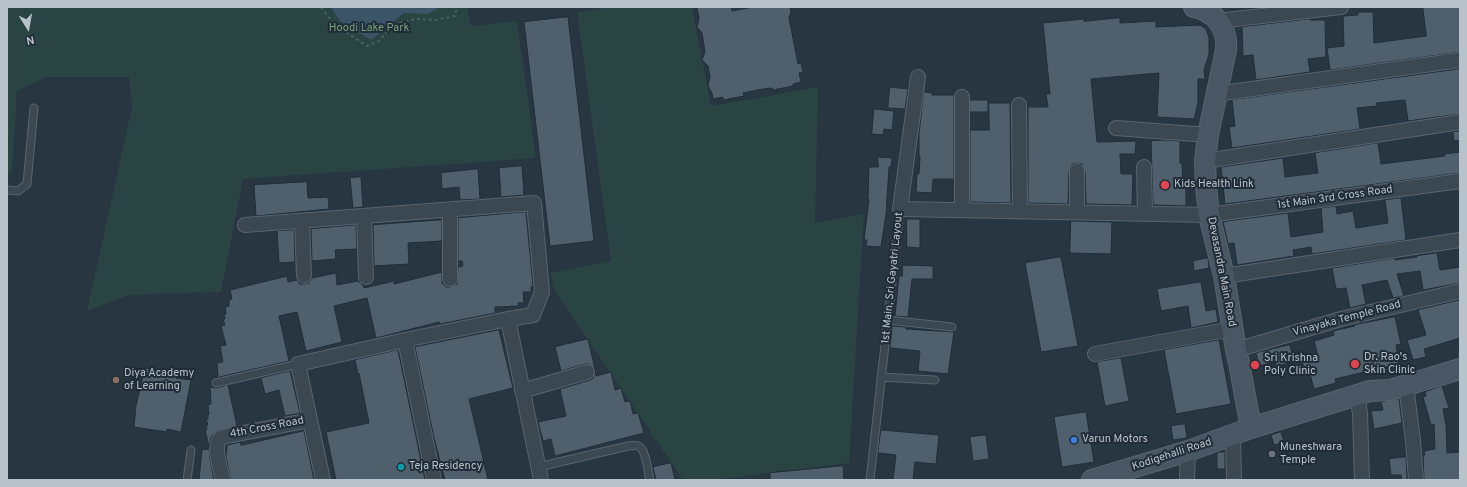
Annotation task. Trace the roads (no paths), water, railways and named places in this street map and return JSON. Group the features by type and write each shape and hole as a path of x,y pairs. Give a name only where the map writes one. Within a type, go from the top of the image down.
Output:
{"main road":[{"path":"1194,7 1207,11 1218,21"},
{"name":"Devasandra Main Road","path":"1218,21 1224,31 1226,42 1208,135 1205,161 1206,187 1209,215 1224,276 1232,329 1240,363 1245,423"},
{"path":"1364,393 1403,377 1460,361"},
{"path":"1245,423 1364,393 1390,390 1460,369"},
{"name":"Kodigehalli Road","path":"1092,480 1131,474 1188,451 1245,423"}],"street":[{"path":"1218,21 1302,9 1341,7"},
{"path":"1216,94 1460,60"},
{"name":"1st Main, Sri Gayatri Layout","path":"900,209 918,77"},
{"path":"962,97 962,210"},
{"path":"1019,105 1020,211"},
{"path":"1205,161 1460,122"},
{"path":"1116,128 1208,135"},
{"path":"1144,167 1145,213"},
{"path":"1077,171 1077,212"},
{"name":"1st Main 3rd Cross Road","path":"900,209 1209,215 1460,181"},
{"path":"245,225 534,203 542,292 533,315 405,340 298,364 323,480"},
{"path":"450,210 450,280"},
{"path":"364,216 366,277"},
{"path":"302,221 304,276"},
{"path":"1224,276 1460,240"},
{"name":"Vinayaka Temple Road","path":"1236,350 1341,319 1460,291"},
{"path":"508,319 540,473"},
{"path":"1095,354 1232,329"},
{"path":"405,340 434,480"},
{"path":"522,390 587,372"},
{"path":"1406,385 1416,480"},
{"path":"1362,480 1360,413 1364,393"},
{"name":"4th Cross Road","path":"223,480 217,454 217,445 221,438 310,420"},
{"path":"1234,480 1245,423"},
{"path":"1188,451 1188,480"}],"lane":[{"path":"7,190 18,191 27,184 34,108"},
{"name":"1st Main, Sri Gayatri Layout","path":"870,480 900,209"},
{"path":"888,320 952,327"},
{"path":"216,383 298,364"},
{"path":"882,377 935,380"},
{"path":"540,473 628,446 639,446 644,453 650,480"},
{"path":"187,480 191,450"}],"water":[{"path":"331,7 440,7 428,14 404,13 371,40 340,21"}],"place":[{"name":"Kids Health Link","path":"1165,185"},
{"name":"Dr. Rao's Skin Clinic","path":"1355,364"},
{"name":"Sri Krishna Poly Clinic","path":"1255,365"},
{"name":"Diya Academy of Learning","path":"116,380"},
{"name":"Varun Motors","path":"1074,440"},
{"name":"Muneshwara Temple","path":"1272,454"},
{"name":"Teja Residency","path":"401,467"}],"park label":[{"name":"Hoodi Lake Park","path":"369,29"}]}
